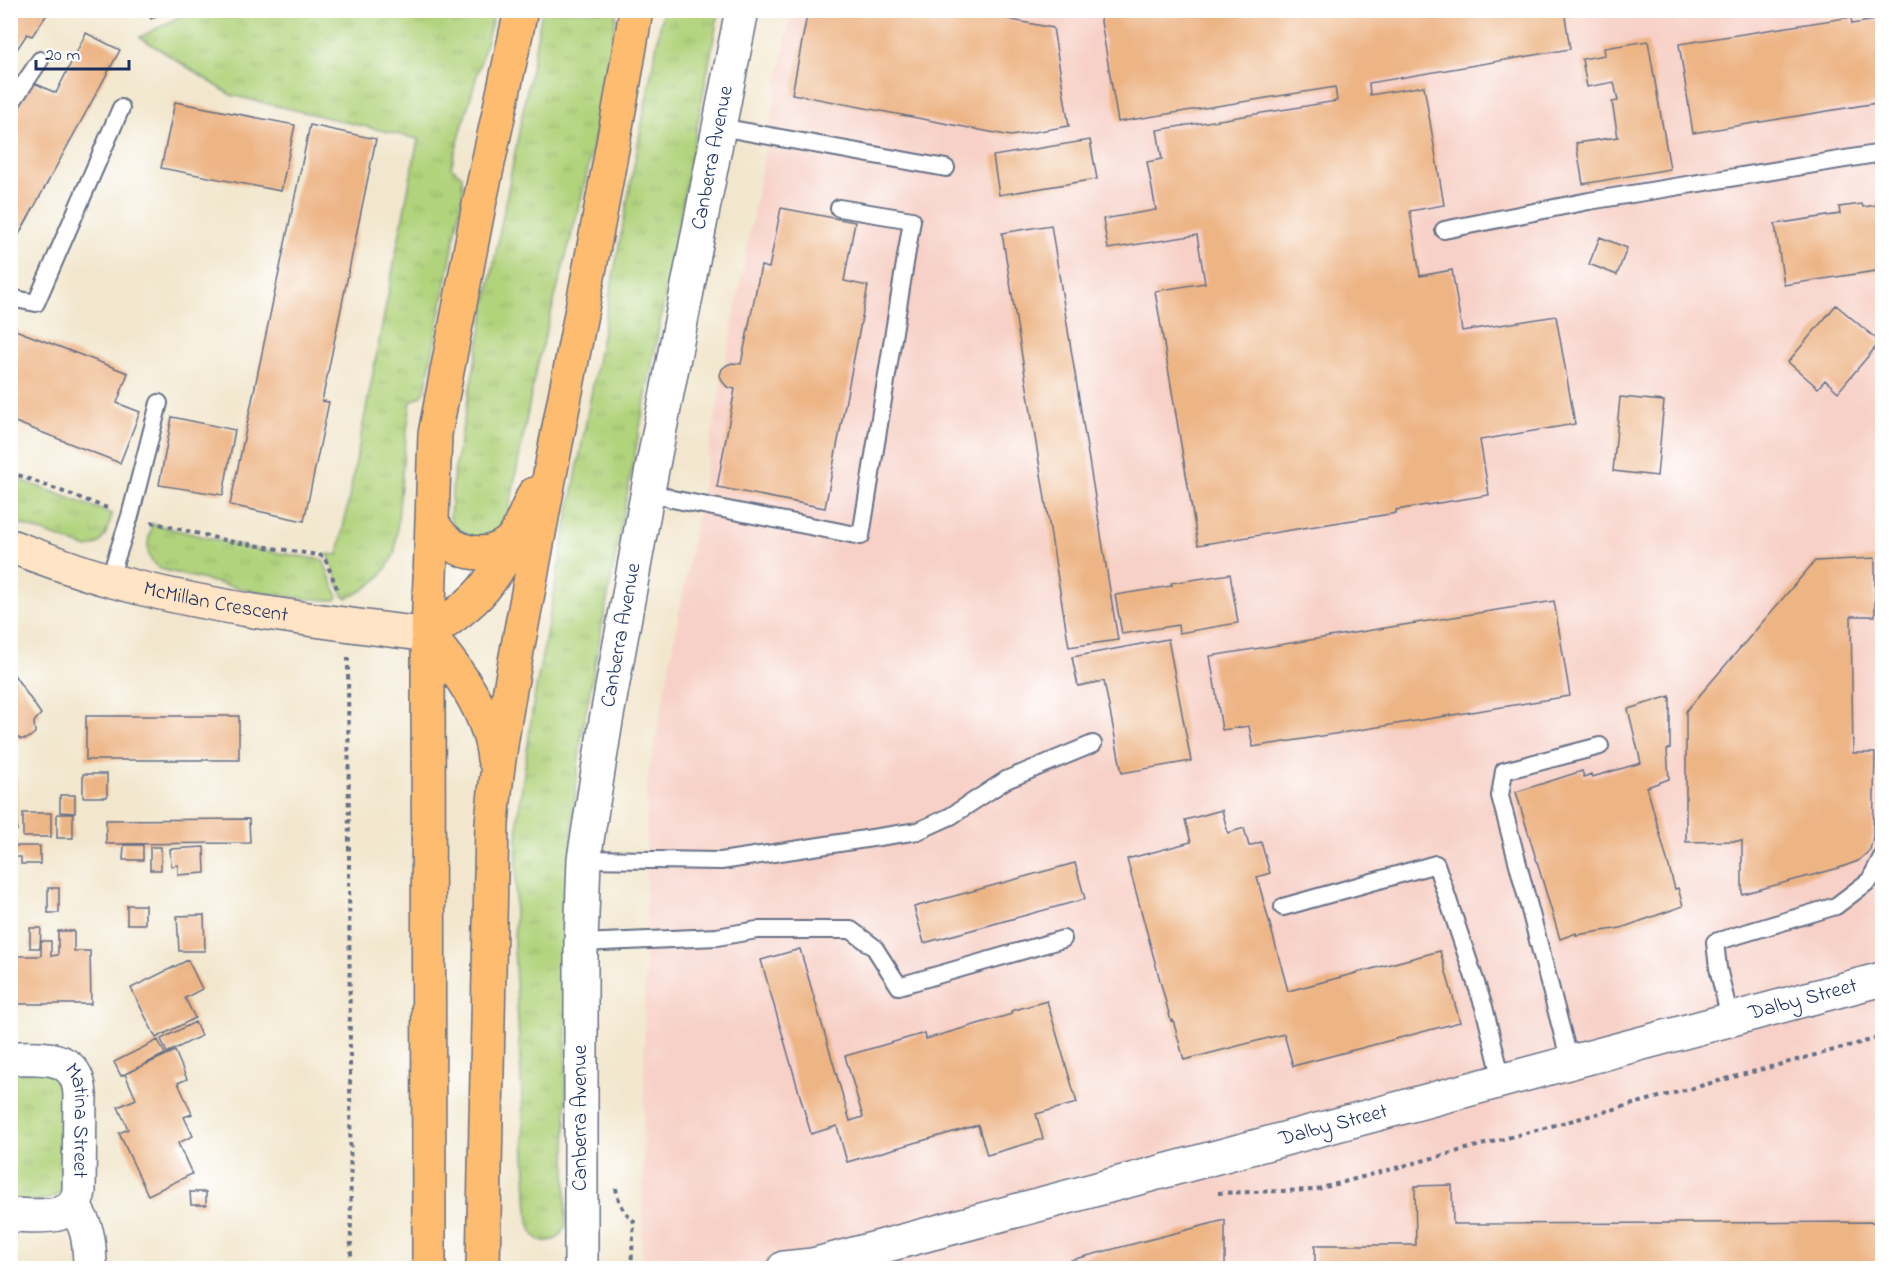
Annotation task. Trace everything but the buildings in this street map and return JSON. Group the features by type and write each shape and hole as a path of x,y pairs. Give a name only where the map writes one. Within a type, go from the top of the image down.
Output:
{"highway":[{"path":"429,1269 428,636 435,434 479,205 521,10"},
{"path":"483,1269 492,824 496,780 507,707 623,93 636,10"},
{"path":"428,636 477,596 498,569 554,449"},
{"path":"432,521 444,538 473,554 493,551 508,543 515,536"},
{"path":"428,636 454,668 481,713 492,743 496,780"}],"street":[{"path":"623,93 641,10"},
{"name":"Canberra Avenue","path":"581,1269 581,943 584,859 606,721 648,490 741,10"},
{"name":"McMillan Crescent","path":"10,546 109,580 233,607 428,636"},
{"name":"Dalby Street","path":"784,1269 813,1264 1882,979"},
{"name":"Matina Street","path":"10,1058 56,1059 71,1070 78,1081 80,1094 80,1191 74,1207 64,1213 52,1215 10,1215"},
{"path":"74,1207 88,1233 90,1263"}],"lane":[{"path":"10,105 40,60"},
{"path":"10,298 36,303 121,108"},
{"path":"720,127 946,168"},
{"path":"1444,230 1589,201 1882,153"},
{"path":"648,490 672,499 861,536 912,220 838,208"},
{"path":"109,580 130,516 159,403"},
{"path":"584,859 721,861 918,831 951,816 1006,780 1093,744"},
{"path":"1570,1062 1500,796 1504,771 1600,746"},
{"path":"1730,1019 1718,968 1715,942 1836,906 1870,880 1882,857"},
{"path":"1283,907 1436,864 1484,1007 1502,1080"},
{"path":"581,943 717,937 757,930 851,930 874,947 899,986 1063,939"}],"path":[{"path":"10,472 130,516 228,541 324,556"},
{"path":"348,625 351,1269"},
{"path":"1210,1193 1314,1190 1882,1038"},
{"path":"615,1187 625,1213 634,1221 631,1269"}],"shaded area":[{"path":"791,11 1882,11 1882,1268 642,1268 647,785"}],"green space":[{"path":"190,11 495,11 451,167 462,176 463,194 426,387 422,396 411,401 395,552 387,568 376,580 347,598 343,596 328,554 338,555 418,139 231,95 140,37"},
{"path":"542,11 617,11 597,128 582,195 535,374 509,510 500,531 478,540 454,527 450,518 453,478"},
{"path":"663,11 719,11 582,732 575,794 568,917 566,1226 558,1238 544,1241 535,1236 532,1231 528,1212 514,946 518,816 534,699"},
{"path":"10,476 112,514 102,540 88,548 11,521"},
{"path":"152,524 253,549 323,560 338,597 335,600 269,594 161,569 155,565 149,555 148,543"},
{"path":"11,1069 43,1069 67,1083 63,1192 57,1196 38,1201 11,1201"}]}
